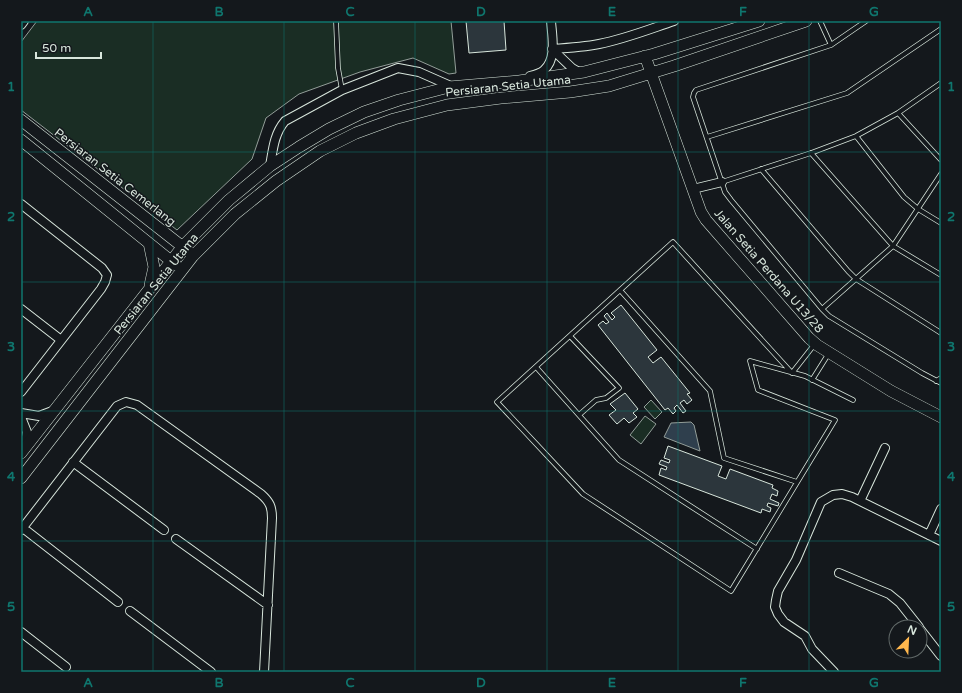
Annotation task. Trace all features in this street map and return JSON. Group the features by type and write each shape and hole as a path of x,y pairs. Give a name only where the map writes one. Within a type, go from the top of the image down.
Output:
{"street":[{"path":"21,25 24,21"},
{"path":"519,81 544,71 549,63 552,49 551,21"},
{"path":"552,49 600,44 624,38 674,21"},
{"name":"Persiaran Setia Utama","path":"22,452 183,246 229,200 270,166 299,146 364,112 399,100 453,87 519,81 579,72 645,56 758,21"},
{"name":"Persiaran Setia Utama","path":"21,478 193,256 235,214 276,181 320,151 356,133 394,119 447,104 570,92 609,86 806,21"},
{"path":"552,49 572,68 579,72"},
{"name":"Jalan Setia Perdana U13/28","path":"645,56 701,212 706,220 815,344 891,391 941,417"},
{"path":"270,166 276,136 279,128 285,121 342,90 398,68 419,72 453,87"},
{"name":"Persiaran Setia Cemerlang","path":"21,120 183,246 193,256"},
{"path":"21,140 182,270"},
{"path":"693,189 722,182"},
{"path":"21,204 102,268 107,275 106,282 21,392"},
{"path":"149,243 154,267 149,290"},
{"path":"21,309 61,340"},
{"path":"118,602 22,529 117,406 126,402 131,402 137,404 261,494 268,500 271,506 272,518 264,672"},
{"path":"21,413 38,416 56,410"},
{"path":"21,417 27,432 22,452"},
{"path":"860,501 885,448"},
{"path":"73,462 164,530"},
{"path":"834,672 812,649 805,636 784,622 775,607 778,591 796,560 821,502 838,494 852,497 941,541"},
{"path":"929,535 941,510"},
{"path":"176,539 268,605"},
{"path":"839,574 889,594 900,603 912,619"},
{"path":"130,611 211,672"},
{"path":"21,632 66,667"},
{"path":"928,639 941,656"}],"lane":[{"path":"336,21 338,68 342,90"},
{"path":"820,21 831,45"},
{"path":"866,21 831,45 696,90 693,98 725,192 828,316 941,383"},
{"path":"707,137 847,93 941,29"},
{"path":"722,182 811,153 856,136 898,113 941,83"},
{"path":"898,113 941,160"},
{"path":"856,136 904,197 918,209 941,223"},
{"path":"811,153 893,246 941,274"},
{"path":"761,169 856,279 941,333"},
{"path":"822,309 893,246 941,174"},
{"path":"792,373 673,242 497,402 583,494 732,592 835,420 758,390 750,361 812,380 852,400"},
{"path":"620,290 710,391 724,458 797,482"},
{"path":"570,336 618,388 606,398 596,400 579,415"},
{"path":"792,373 815,344"},
{"path":"812,380 830,353"},
{"path":"536,367 619,460 757,549"},
{"path":"936,381 941,378"}],"green space":[{"path":"37,21 451,21 456,73 449,74 413,58 360,72 299,94 266,118 252,159 177,230 21,110 21,42"},
{"path":"651,400 662,412 655,419 644,407"},
{"path":"645,416 656,424 641,444 630,435"}],"water":[{"path":"691,422 694,425 700,451 664,437 671,423"}],"building":[{"path":"466,21 504,21 506,50 469,53"},
{"path":"621,305 657,350 648,357 653,363 661,357 690,393 687,394 692,400 687,404 684,400 680,403 686,411 683,413 677,405 674,408 676,411 673,414 668,408 665,410 598,325 603,321 606,324 609,322 604,316 607,313 612,320 615,317 611,313"},
{"path":"625,393 638,409 633,413 637,417 629,423 624,418 617,424 609,415 616,410 610,404"},
{"path":"668,446 722,466 718,476 726,479 730,469 773,485 772,488 778,491 777,496 772,494 770,499 779,503 778,506 768,503 767,506 771,508 770,512 762,509 761,513 659,475 661,468 666,470 667,467 659,464 661,460 669,463 670,460 664,458"}]}
